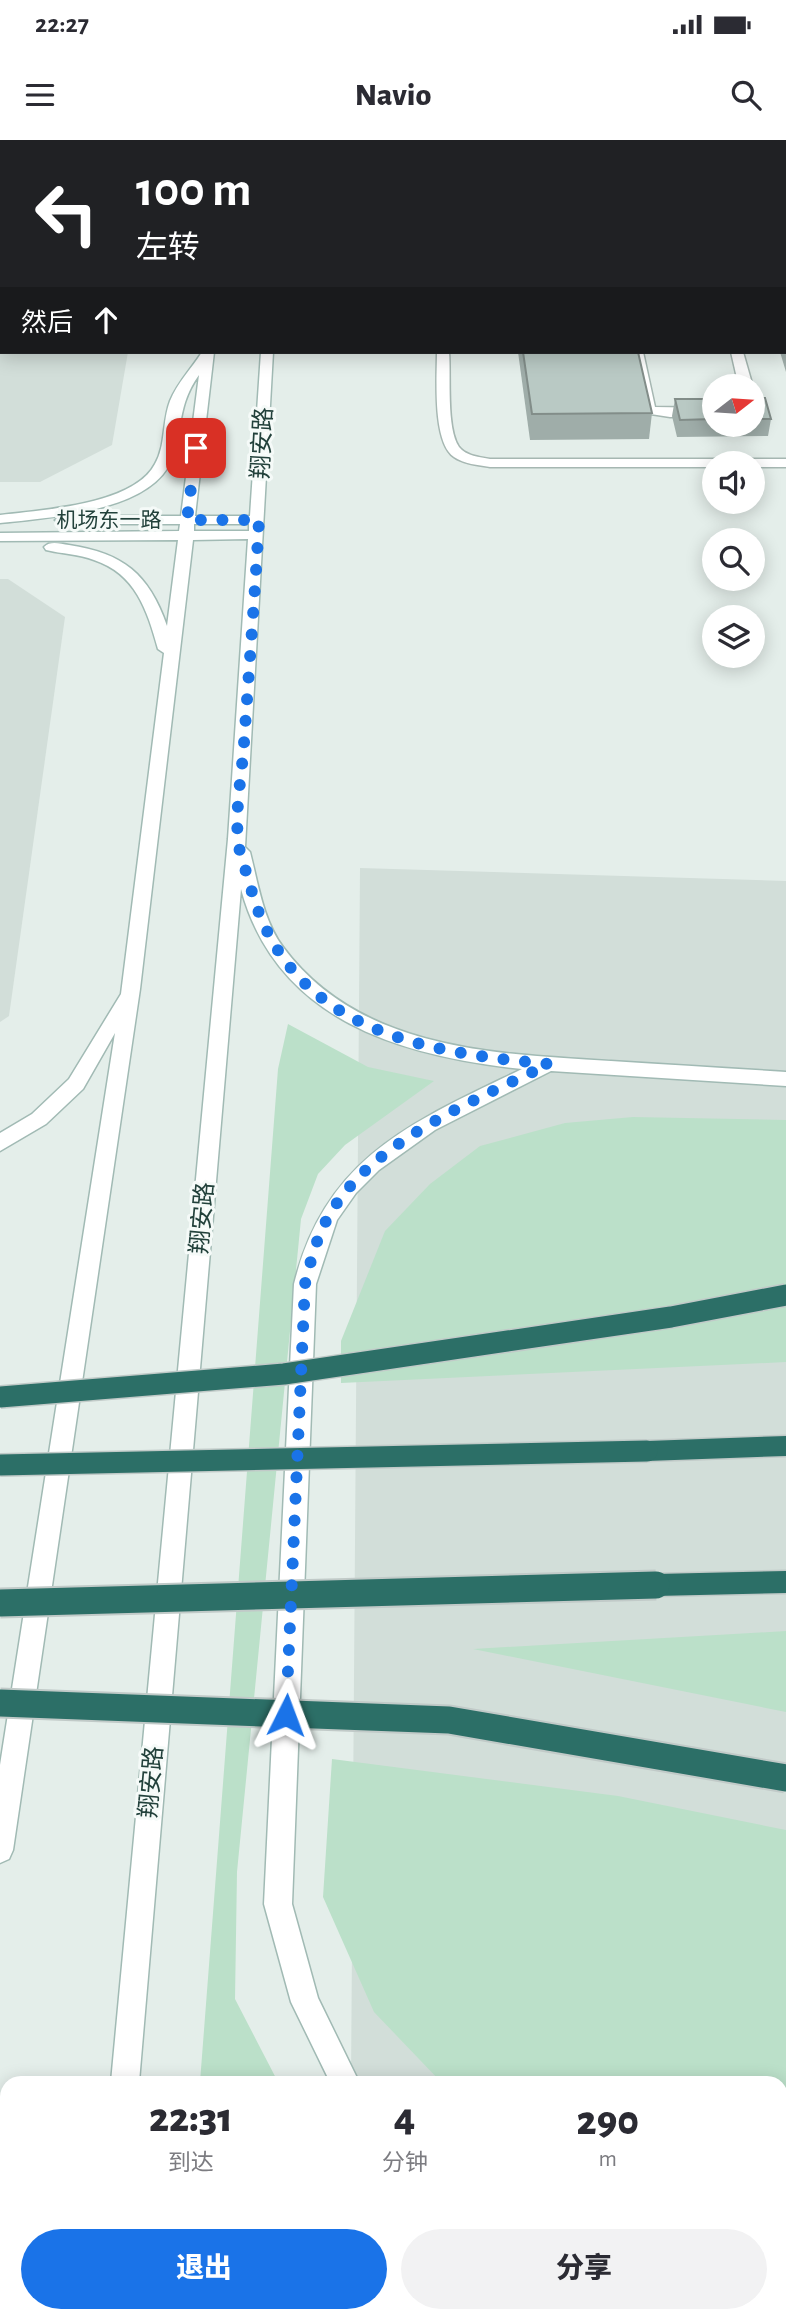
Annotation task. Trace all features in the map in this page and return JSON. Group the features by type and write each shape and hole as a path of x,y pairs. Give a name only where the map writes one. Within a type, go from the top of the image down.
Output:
{"highway":[{"path":"0,1396 284,1374 671,1317 786,1295"},
{"path":"0,1465 786,1446"},
{"path":"0,1603 786,1582"},
{"path":"0,1703 449,1720 786,1778"}],"main road":[{"path":"0,519 72,509 127,493 146,482 159,471 166,456 175,404 207,354"},
{"path":"0,1850 131,989 208,354"},
{"name":"翔安路","path":"126,2076 237,839 259,527 267,354"},
{"path":"443,354 448,433 453,449 466,458 490,463 786,463"},
{"path":"637,354 649,410 661,413 702,412"},
{"path":"738,354 743,374"},
{"name":"机场东一路","path":"0,519 186,528"},
{"name":"机场东一路","path":"0,537 259,527"},
{"path":"0,546 74,550 113,561 128,570 151,600 170,663"},
{"path":"237,839 258,915 276,951 305,986 350,1017 407,1042 470,1057 786,1079"},
{"path":"0,1143 39,1119 76,1084 131,989"},
{"path":"342,2076 305,2002 278,1904 305,1284 313,1250 331,1212 365,1170 405,1140 549,1064"}],"shaded area":[{"path":"0,354 128,354 112,445 40,482 0,482"},
{"path":"0,579 8,579 65,617 9,1016 0,1022"},
{"path":"360,868 786,881 786,2076 351,2076"}],"green space":[{"path":"288,1024 368,1067 434,1081 345,1145 318,1174 301,1219 237,1872 235,1999 275,2076 200,2076 278,1069"},
{"path":"633,1117 786,1120 786,1362 341,1383 341,1341 385,1231 430,1184 480,1146 565,1123"},
{"path":"786,1631 786,1712 473,1649"},
{"path":"332,1759 618,1796 786,1830 786,2076 435,2076 374,2012 323,1897"}],"building":[{"path":"523,354 638,354 652,413 532,414"},
{"path":"765,398 771,419 765,419"},
{"path":"675,399 702,399 702,419 680,420"}],"route":[{"path":"196,448 187,520 259,520 237,839 258,915 276,951 305,986 350,1017 407,1042 470,1057 549,1064 405,1140 365,1170 331,1212 313,1250 305,1284 286,1715"}]}
